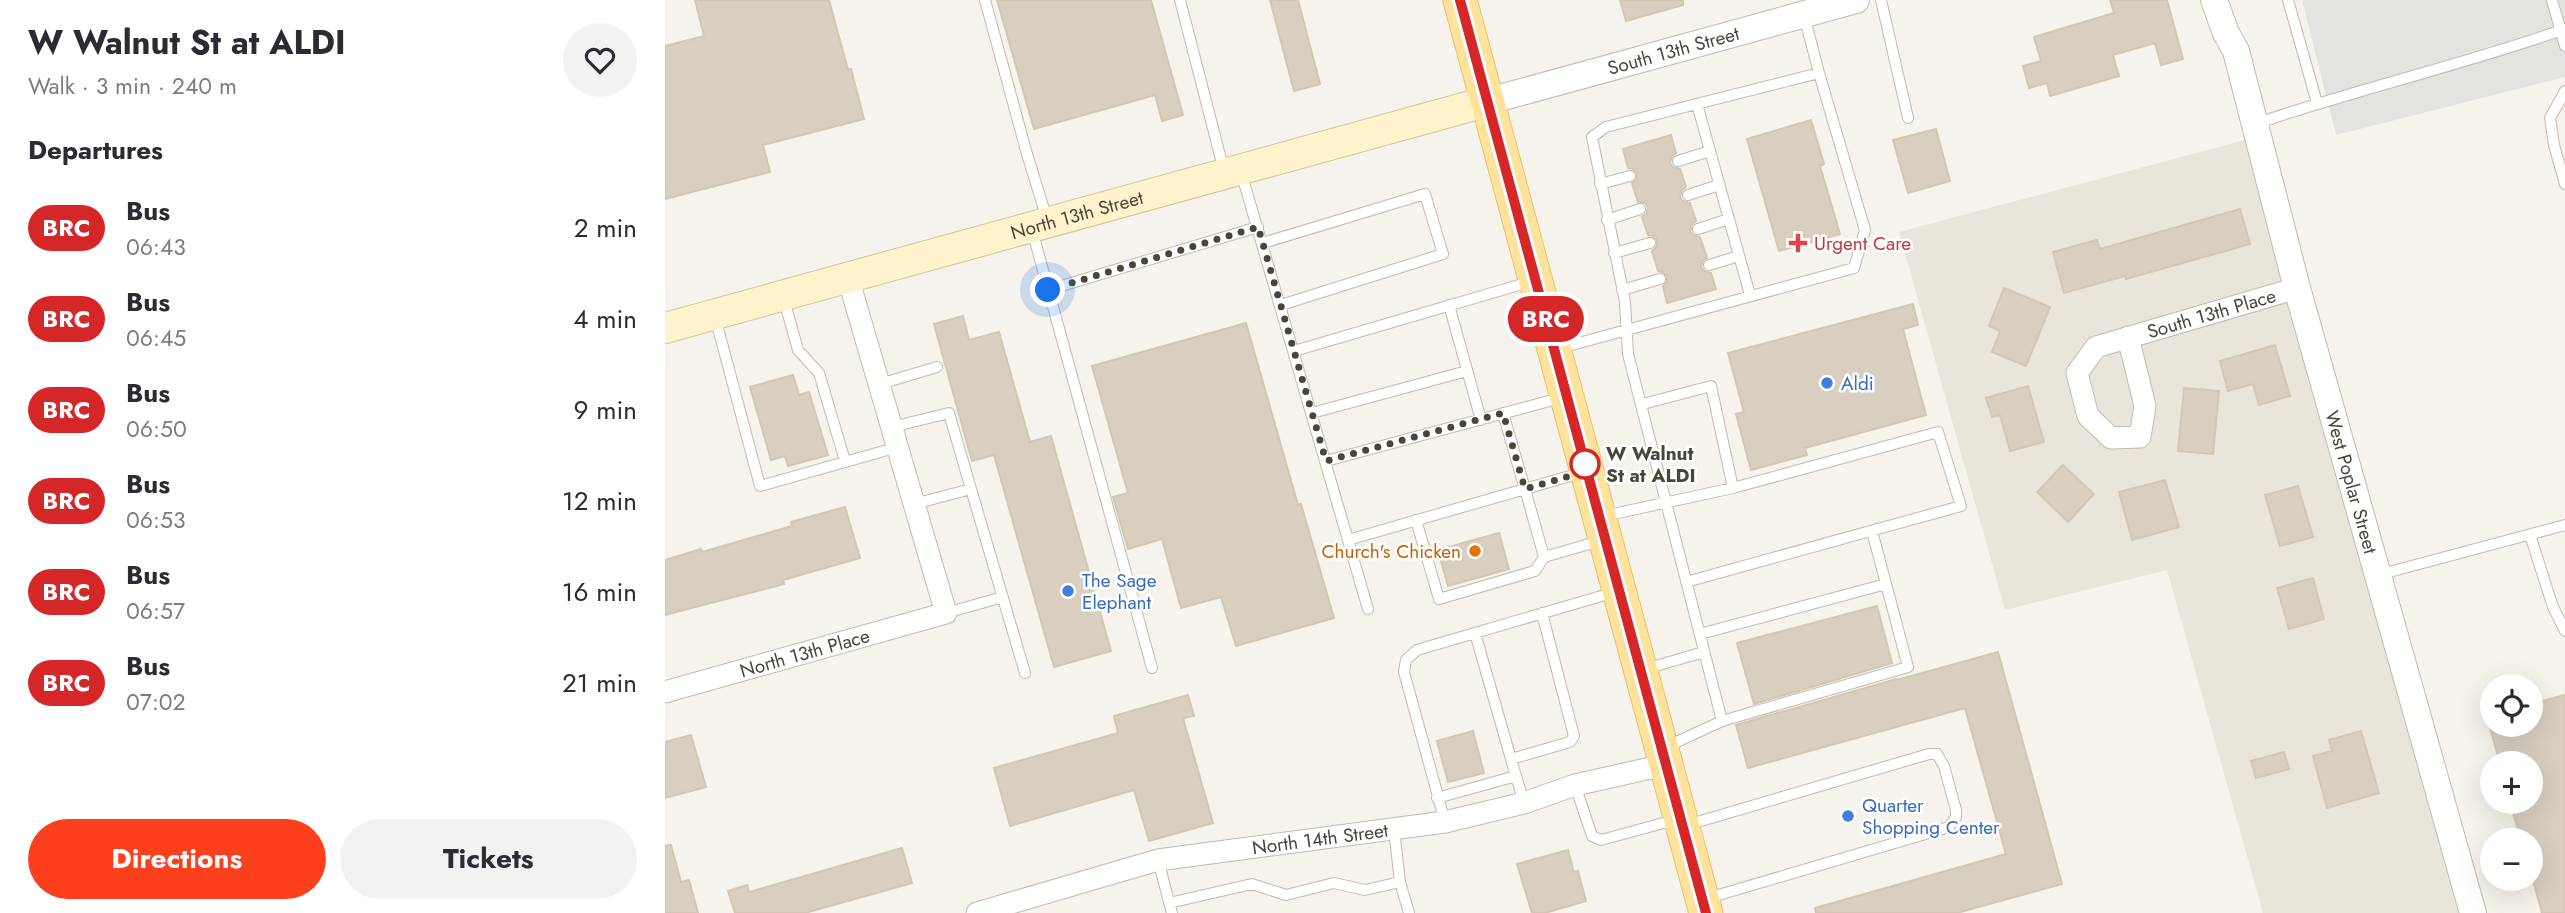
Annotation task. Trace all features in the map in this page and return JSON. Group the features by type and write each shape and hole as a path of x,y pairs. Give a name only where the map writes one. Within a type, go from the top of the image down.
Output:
{"main road":[{"path":"1460,0 1704,906"},
{"name":"North 13th Street","path":"665,328 1489,102"}],"street":[{"name":"South 13th Street","path":"1489,102 1856,0"},
{"name":"West Poplar Street","path":"2214,0 2236,51 2297,288 2473,913"},
{"name":"West Poplar Street","path":"2232,0 2238,25 2236,51"},
{"path":"848,278 946,613"},
{"name":"South 13th Place","path":"2128,337 2145,405 2140,437 2111,438 2088,416 2077,373 2096,346 2297,288"},
{"name":"North 13th Place","path":"665,692 946,613"},
{"name":"North 14th Street","path":"977,913 1157,860 1445,822 1524,803 1662,757"}],"lane":[{"path":"985,0 1027,154 1048,290 1152,668"},
{"path":"1181,0 1233,172 1263,243 1368,608"},
{"path":"1881,0 1908,118"},
{"path":"2288,0 2317,103"},
{"path":"2552,0 2563,30 2565,46"},
{"path":"1555,350 1626,328 1854,268 1865,230 1804,14"},
{"path":"2255,124 2563,30"},
{"path":"1722,722 1643,404 1628,354 1622,290 1592,137 1606,127 1819,73"},
{"path":"2565,91 2550,118 2560,144 2565,184"},
{"path":"1697,104 1750,295"},
{"path":"1678,161 1710,151"},
{"path":"1600,184 1630,176"},
{"path":"1688,195 1719,185"},
{"path":"1263,243 1425,194 1433,218 1443,254 1281,305"},
{"path":"1607,220 1640,209"},
{"path":"1698,229 1729,219"},
{"path":"1048,290 1258,227"},
{"path":"1614,253 1650,243"},
{"path":"1709,265 1739,256"},
{"path":"1622,290 1660,279"},
{"path":"1294,351 1536,280"},
{"path":"783,296 798,350 819,373 845,461"},
{"path":"1449,305 1481,419"},
{"path":"715,314 760,486 845,461 949,413 1025,673"},
{"path":"880,384 937,367"},
{"path":"1312,413 1467,371"},
{"path":"1643,404 1711,386 1733,488"},
{"path":"1326,461 1567,396"},
{"path":"1503,413 1544,557"},
{"path":"1416,520 1439,599 1535,571 1544,557 1602,528 1667,502 1733,488 1938,432 1961,506 1686,582"},
{"path":"1348,540 1587,471"},
{"path":"914,504 971,489"},
{"path":"2378,575 2565,525"},
{"path":"1662,757 1722,722 1908,667 1872,531"},
{"path":"2531,535 2553,607 2565,631"},
{"path":"1700,634 1886,584"},
{"path":"1445,822 1404,672 1406,660 1417,650 1618,591"},
{"path":"946,613 1003,597"},
{"path":"1511,759 1570,742 1574,736 1542,613"},
{"path":"1475,633 1524,803"},
{"path":"1639,670 1704,652"},
{"path":"1576,785 1591,836 1601,840 1680,823 1937,754 1944,766 1956,810 1956,817 1949,827 1704,906"},
{"path":"1437,798 1516,776"},
{"path":"1394,829 1400,882 1409,913"},
{"path":"1157,860 1171,908 1252,884 1286,895 1334,883 1365,890 1400,882"}],"shaded area":[{"path":"2302,0 2565,0 2565,77 2336,135"},
{"path":"2245,140 2459,913 2263,913 2167,570 2005,610 1899,232"}],"building":[{"path":"695,0 829,0 864,119 763,145 770,172 665,199 665,46 704,36"},
{"path":"997,0 1151,0 1183,115 1162,121 1155,95 1034,129"},
{"path":"1270,0 1298,0 1320,84 1294,91"},
{"path":"1620,0 1683,0 1683,5 1626,21"},
{"path":"2110,0 2167,0 2183,59 2161,65 2155,43 2113,55 2119,76 2050,96 2047,83 2029,88 2023,66 2041,61 2034,37 2114,13"},
{"path":"1811,120 1824,164 1820,166 1840,234 1779,251 1747,139"},
{"path":"1936,129 1950,181 1908,193 1893,140"},
{"path":"1671,135 1676,153 1670,163 1680,169 1686,187 1680,197 1690,203 1696,221 1690,231 1700,237 1707,258 1703,260 1701,267 1711,273 1716,289 1667,303 1663,286 1667,282 1667,276 1658,271 1652,251 1657,246 1657,240 1648,235 1642,217 1648,207 1645,203 1638,202 1632,183 1637,179 1637,173 1628,168 1623,149"},
{"path":"2240,209 2250,244 2126,279 2125,276 2064,293 2053,252 2097,240 2100,249"},
{"path":"2004,288 2050,307 2026,366 1992,352 2000,331 1989,326"},
{"name":"Aldi","path":"1913,304 1918,325 1903,329 1926,415 1805,448 1807,455 1751,470 1736,414 1744,412 1728,353"},
{"path":"963,316 969,340 999,332 1030,442 1051,436 1111,651 1054,667 994,455 972,461 934,324"},
{"path":"1246,323 1298,505 1301,504 1334,618 1236,646 1221,597 1181,608 1162,539 1128,549 1113,497 1128,493 1092,366"},
{"path":"2275,345 2290,396 2259,405 2253,384 2228,391 2220,361"},
{"path":"793,375 799,395 809,392 828,455 788,466 785,456 771,460 750,387"},
{"path":"2028,386 2044,442 2010,451 2000,415 1992,417 1986,398"},
{"path":"2184,388 2219,391 2213,454 2178,451"},
{"path":"2063,465 2094,494 2068,522 2037,492"},
{"path":"2165,480 2179,527 2132,540 2119,492"},
{"path":"2298,486 2313,537 2280,546 2265,495"},
{"path":"845,507 860,558 783,580 784,584 665,615 665,560 792,526 791,522"},
{"path":"1499,533 1509,569 1448,586 1438,550"},
{"path":"2313,578 2324,619 2289,629 2277,588"},
{"path":"1877,606 1892,663 1754,704 1737,643"},
{"path":"1998,652 2062,884 1957,913 1816,913 1815,908 2006,854 1965,708 1748,768 1736,725"},
{"path":"1188,695 1194,716 1183,718 1213,823 1149,841 1134,790 1010,826 994,768 1118,733 1114,716"},
{"path":"2565,695 2565,913 2542,913 2536,891 2543,891 2543,828 2518,828 2513,814 2543,814 2543,751 2497,751 2493,737 2543,737 2543,701"},
{"path":"1473,731 1484,773 1448,782 1437,741"},
{"path":"2361,731 2379,793 2327,808 2313,756 2332,751 2329,740"},
{"path":"691,735 706,787 665,798 665,742"},
{"path":"2284,752 2289,769 2256,778 2251,761"},
{"path":"671,845 681,882 689,880 698,913 665,913 665,846"},
{"path":"902,848 912,883 805,913 735,913 728,891 747,885 749,892"},
{"path":"1568,850 1574,872 1578,871 1586,901 1545,913 1532,913 1517,864"}],"bus line":[{"name":"BRC","path":"1460,0 1706,913"}],"place":[{"name":"Urgent Care","path":"1798,243"},
{"name":"Aldi","path":"1827,383"},
{"name":"W Walnut St at ALDI","path":"1585,464"},
{"name":"Church's Chicken","path":"1475,551"},
{"name":"The Sage Elephant","path":"1068,591"},
{"name":"Quarter Shopping Center","path":"1848,816"}],"route":[{"path":"1048,290 1258,227 1326,461 1503,413 1525,489 1587,471 1585,464"}]}
